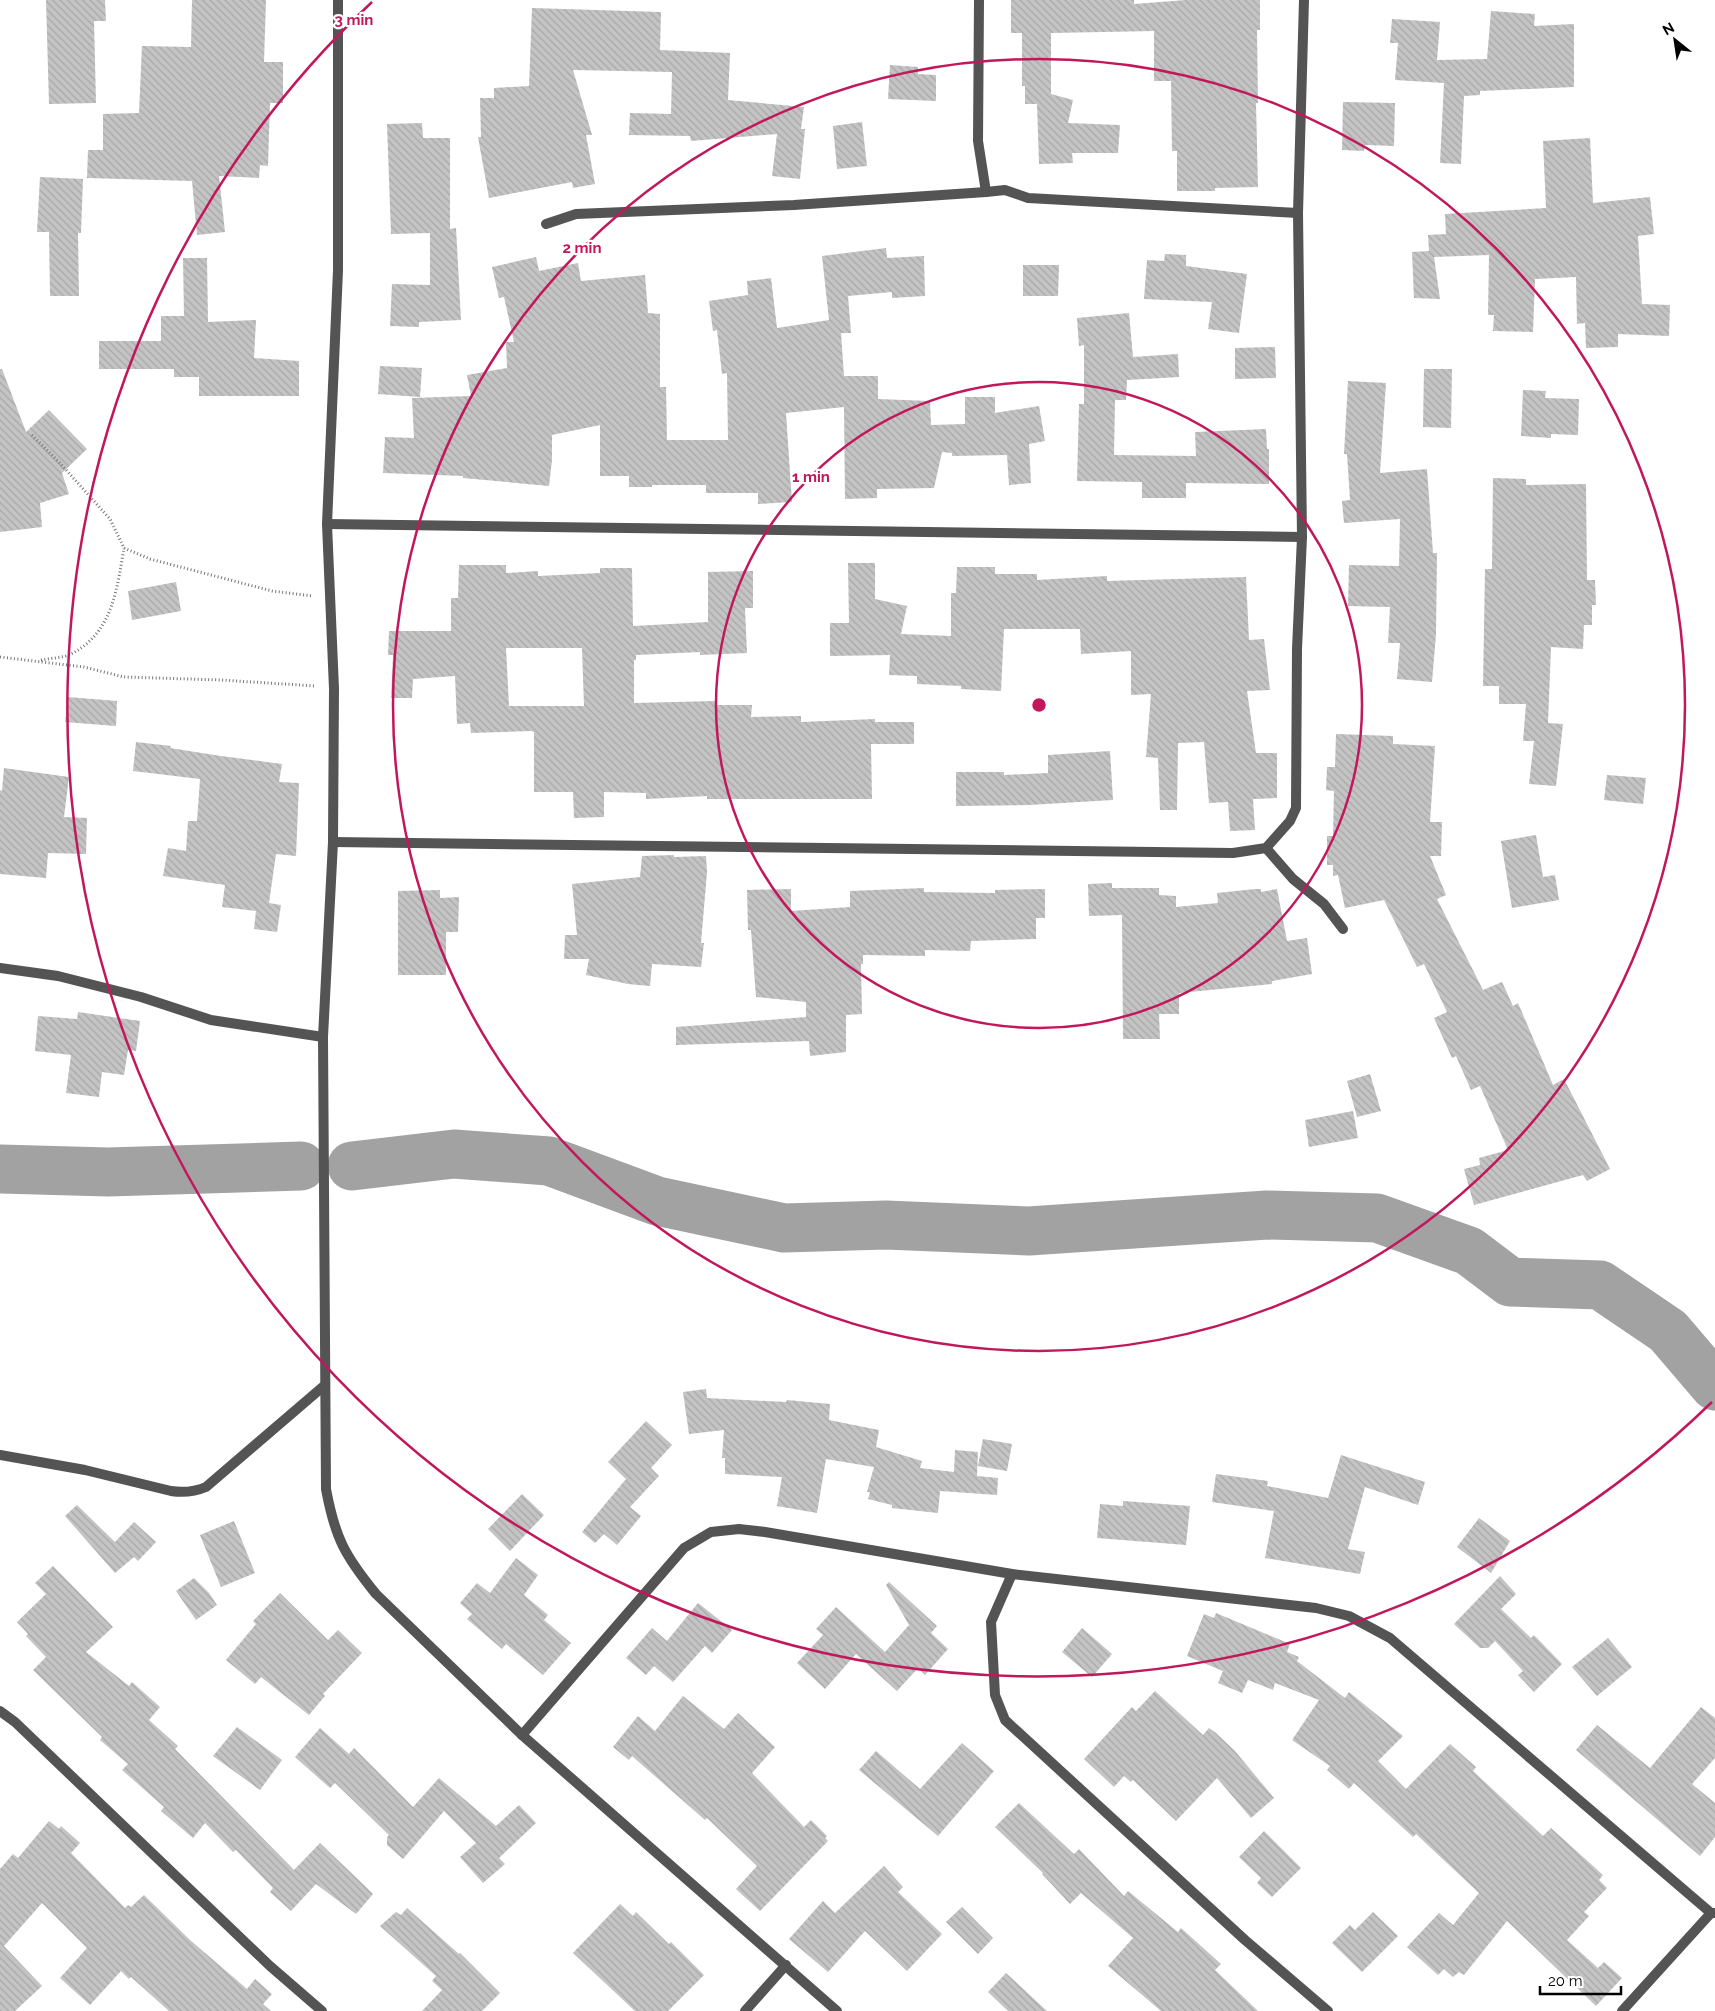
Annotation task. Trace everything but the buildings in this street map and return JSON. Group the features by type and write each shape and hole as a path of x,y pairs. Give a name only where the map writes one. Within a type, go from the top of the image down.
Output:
{"street":[{"path":"338,0 338,270 327,524 334,688 333,842 323,1037 326,1490 331,1517 340,1544 356,1569 376,1594 522,1735 836,2011"},
{"path":"979,0 978,141 986,192"},
{"path":"333,842 1233,853 1266,848 1290,821 1296,808 1297,649 1302,537 1298,213 1304,0"},
{"path":"546,224 576,214 794,205 1004,190 1028,198 1298,213"},
{"path":"327,524 1302,537"},
{"path":"1266,848 1293,879 1324,904 1343,929"},
{"path":"0,968 58,976 140,997 211,1020 323,1037"},
{"path":"0,1455 85,1470 171,1491 195,1492 206,1487 325,1385"},
{"path":"522,1735 684,1548 711,1532 739,1529 765,1532 1012,1574 1316,1608 1349,1616 1390,1638 1713,1913 1622,2011"},
{"path":"1012,1574 991,1622 995,1694 1006,1720 1244,1940 1328,2011"},
{"path":"0,1711 15,1722 270,1966 322,2011"},
{"path":"745,2011 786,1966"}],"path":[{"path":"32,435 110,519 124,548 115,602 103,624 90,641 70,654 38,660"},
{"path":"124,548 150,558 272,591 331,598"},
{"path":"0,657 38,660 84,667 124,677 221,680 334,688"}],"waterway":[{"path":"352,1166 454,1154 549,1161 657,1201 784,1228 886,1225 1029,1231 1267,1215 1377,1218 1469,1251 1510,1282 1600,1285 1668,1331 1715,1386"},
{"path":"0,1169 108,1172 301,1166"}]}
